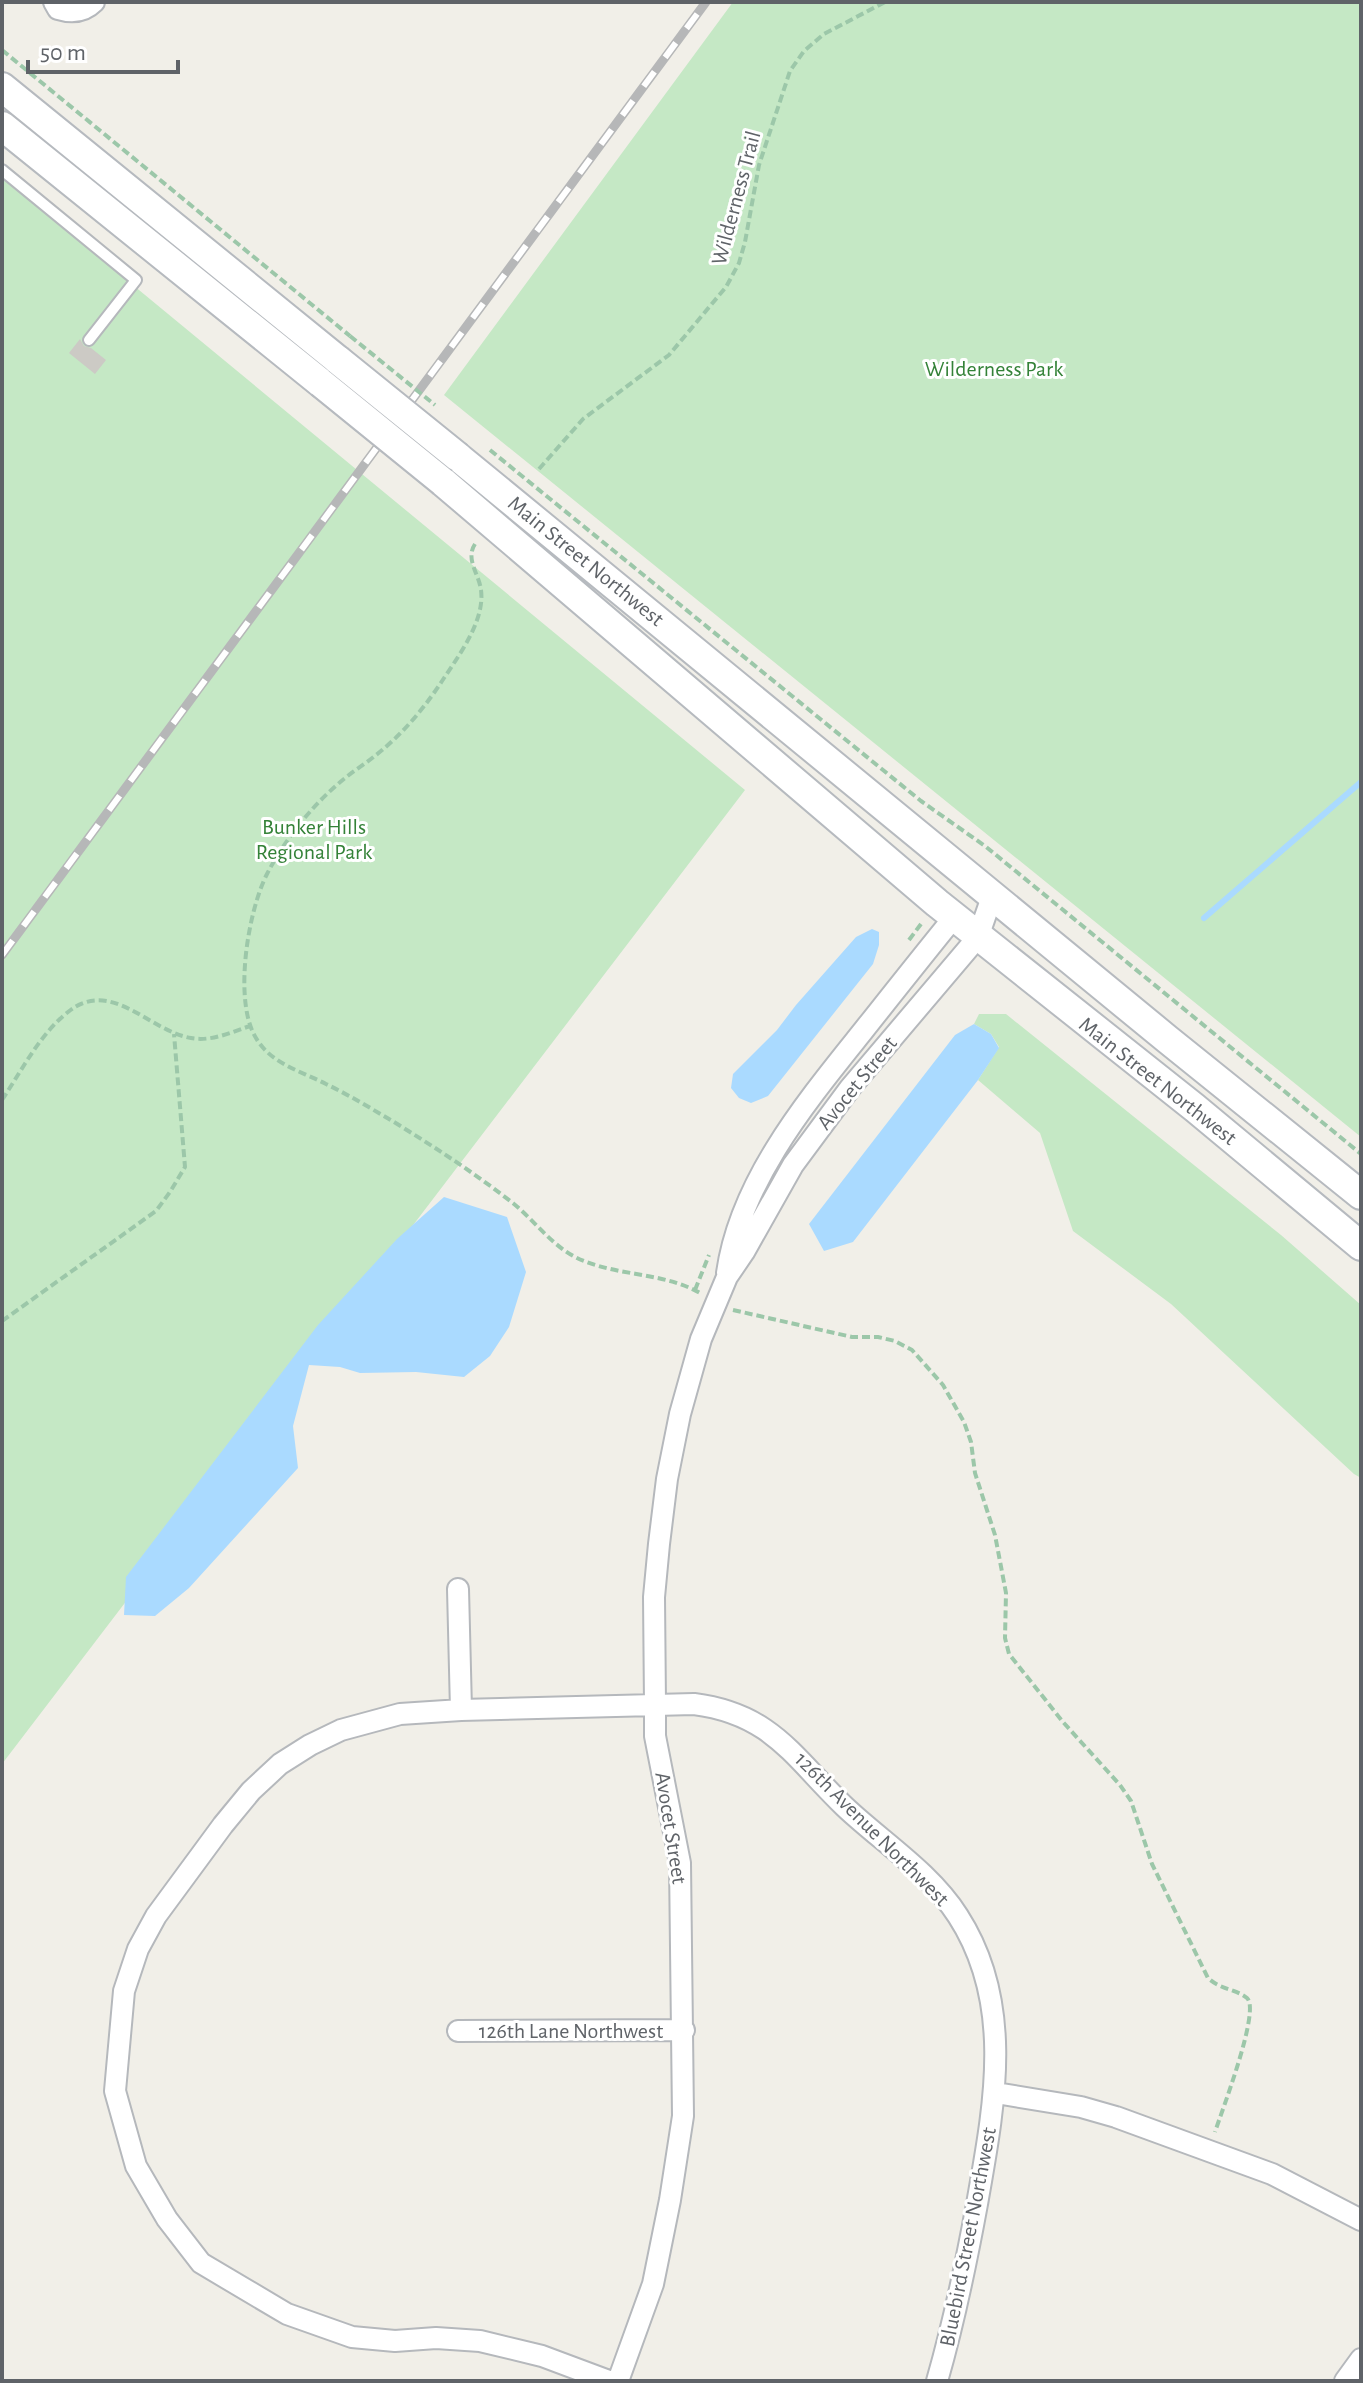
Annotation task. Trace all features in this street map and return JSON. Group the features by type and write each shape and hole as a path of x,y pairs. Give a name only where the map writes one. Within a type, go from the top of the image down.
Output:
{"main road":[{"name":"Main Street Northwest","path":"2,87 344,348 458,457 1361,1195"},
{"name":"Main Street Northwest","path":"2,126 443,482 924,893 980,930 1361,1246"},
{"name":"Main Street Northwest","path":"980,930 1013,933 1130,1029 1167,1039"}],"street":[{"path":"54,2 58,9 72,13 94,2"},
{"name":"Avocet Street","path":"618,2381 653,2284 683,2116 680,1863 655,1736 654,1597 667,1479 690,1375 727,1277 793,1165 850,1088 980,930 993,894"},
{"name":"Avocet Street","path":"727,1277 730,1249 770,1159 818,1088 955,916"},
{"path":"458,1589 461,1710"},
{"name":"126th Avenue Northwest","path":"609,2381 542,2356 480,2341 436,2338 395,2341 352,2337 287,2314 201,2263 167,2219 136,2166 115,2091 124,1991 138,1949 156,1916 223,1825 251,1791 280,1764 341,1730 400,1714 694,1704 719,1707 765,1728 786,1744 845,1807 919,1872 957,1914 989,1984 997,2040 996,2093"},
{"name":"126th Lane Northwest","path":"458,2031 684,2030"},
{"path":"996,2093 1104,2114 1272,2174 1361,2220"},
{"name":"Bluebird Street Northwest","path":"937,2381 958,2309 996,2093"},
{"path":"1345,2381 1361,2359"}],"lane":[{"path":"2,170 136,280 89,340"}],"path":[{"name":"Wilderness Trail","path":"539,469 583,419 669,355 726,287 745,242 759,165 790,71 817,39 885,2"},
{"path":"2,50 344,348 436,406"},
{"path":"484,445 921,801 985,846 1361,1154"},
{"path":"475,544 470,557 481,592 480,606 475,622 444,678 392,741 345,777 314,808 277,857 261,887 251,926 244,984 250,1026 263,1048 274,1059 347,1095 468,1169 515,1205 558,1246 583,1261 680,1284 732,1310 852,1337 878,1337 895,1341 912,1350 943,1385 964,1422 971,1442 975,1473 995,1535 1006,1593 1005,1638 1009,1654 1131,1801 1152,1864 1208,1978 1217,1987 1248,1998 1251,2004 1245,2041 1209,2151"},
{"path":"2,1100 56,1023 82,1002 107,1000 131,1008 174,1034 195,1039 215,1037 250,1026"},
{"path":"2,1321 156,1211 185,1167 174,1034"}],"green space":[{"name":"Wilderness Park","path":"733,2 1361,2 1361,1137 444,395"},
{"name":"Bunker Hills Regional Park","path":"2,177 745,790 2,1764"},
{"path":"979,1014 1006,1014 1281,1235 1361,1305 1361,1478 1171,1304 1073,1231 1040,1133 978,1080 999,1047 991,1034 974,1024"}],"water":[{"path":"872,929 879,932 873,964 768,1096 751,1103 739,1098 731,1088 733,1074 777,1030 856,937"},
{"path":"974,1024 991,1034 999,1048 978,1080 853,1242 824,1251 809,1224 955,1035"},
{"path":"444,1197 507,1217 526,1272 509,1327 490,1356 464,1377 416,1372 360,1373 340,1367 309,1365 293,1426 298,1468 189,1588 155,1616 124,1615 126,1577 318,1325 397,1239"}],"building":[{"path":"80,339 84,346 106,360 95,374 69,353"}],"waterway":[{"path":"1204,918 1361,782"}],"railway":[{"path":"2,955 706,2"}]}
